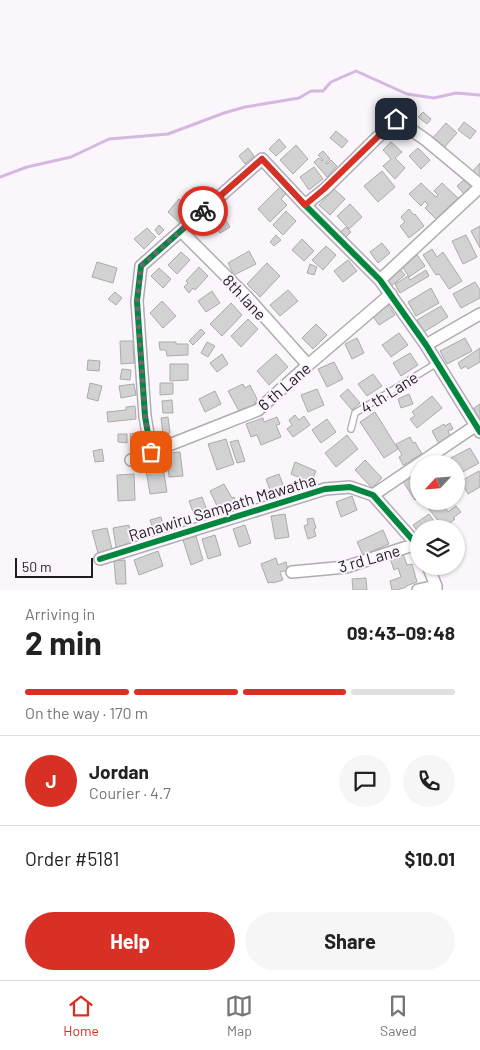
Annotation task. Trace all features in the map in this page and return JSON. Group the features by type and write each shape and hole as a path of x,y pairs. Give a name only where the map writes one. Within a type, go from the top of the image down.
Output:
{"street":[{"path":"305,205 396,119 426,140 480,186 380,280"},
{"path":"151,452 145,416 137,302 141,266 262,159 380,280 426,345 478,429 373,496"},
{"name":"8th lane","path":"181,231 247,297 308,365"},
{"name":"6 th Lane","path":"131,460 258,410 391,294"},
{"path":"426,345 480,314"},
{"name":"Ranawiru Sampath Mawatha","path":"100,559 325,489 350,487 373,496 410,538"},
{"name":"3 rd Lane","path":"292,572 346,567 410,548"},
{"path":"418,590 436,588 431,575"}],"lane":[{"name":"4 th Lane","path":"351,430 355,413 437,362"}],"building":[{"path":"407,107 417,115 412,121 402,113"},
{"path":"423,112 431,119 427,124 418,117"},
{"path":"464,122 476,131 470,139 458,130"},
{"path":"446,123 457,133 442,150 431,140"},
{"path":"336,131 348,141 342,148 330,138"},
{"path":"279,139 286,147 276,156 269,149"},
{"path":"391,142 402,152 395,158 405,168 395,179 383,166 391,159 383,150"},
{"path":"296,145 308,159 293,174 280,160"},
{"path":"248,148 254,156 245,164 239,156"},
{"path":"418,148 430,160 421,169 409,156"},
{"path":"323,151 330,159 326,163 331,160 337,166 327,177 314,162 319,158 323,160 318,155"},
{"path":"480,163 480,179 472,172"},
{"path":"314,167 323,179 309,190 300,177"},
{"path":"382,171 395,187 378,202 364,186"},
{"path":"467,177 475,186 465,195 457,186"},
{"path":"421,183 436,197 438,195 434,191 442,183 458,198 436,219 425,208 428,205 425,201 421,206 409,194"},
{"path":"280,187 286,194 281,199 287,205 270,222 258,209"},
{"path":"334,189 345,199 330,215 319,205"},
{"path":"179,199 191,211 180,223 168,212"},
{"path":"350,204 362,217 349,229 337,216"},
{"path":"409,209 424,226 409,238 400,226 405,222 401,217"},
{"path":"220,211 230,227 220,233 216,227 212,230 205,220"},
{"path":"286,211 296,221 283,235 273,225"},
{"path":"159,225 164,230 159,235 155,230"},
{"path":"480,226 480,248 471,231"},
{"path":"346,227 351,232 345,238 339,233"},
{"path":"147,228 156,237 144,249 134,239"},
{"path":"276,235 281,240 274,246 270,242"},
{"path":"466,235 477,257 463,264 452,241"},
{"path":"302,239 314,251 304,261 292,250"},
{"path":"382,243 390,253 378,263 370,252"},
{"path":"326,246 336,255 323,270 312,260"},
{"path":"432,249 437,257 443,252 462,281 449,289 439,274 436,275 423,255"},
{"path":"249,251 256,264 234,275 228,263"},
{"path":"181,252 190,260 177,274 168,265"},
{"path":"417,255 425,266 409,277 402,266"},
{"path":"348,260 357,271 343,282 334,271"},
{"path":"97,262 117,268 113,283 92,277"},
{"path":"267,263 280,276 260,297 247,284"},
{"path":"310,264 317,267 314,275 307,273"},
{"path":"199,267 208,276 195,290 193,288 189,293 184,287 188,283 186,281"},
{"path":"159,268 171,279 163,288 151,276"},
{"path":"400,269 405,275 391,286 386,280"},
{"path":"426,270 429,276 400,293 395,284 408,276 410,280"},
{"path":"475,282 480,290 480,298 461,308 453,294"},
{"path":"431,288 439,303 416,316 408,302"},
{"path":"288,290 298,301 280,316 270,305"},
{"path":"212,291 220,303 206,312 198,301"},
{"path":"115,292 122,298 116,305 108,299"},
{"path":"162,301 176,316 163,328 150,313"},
{"path":"231,303 242,315 222,336 210,324"},
{"path":"387,304 395,315 379,325 372,315"},
{"path":"441,306 448,317 424,332 417,320"},
{"path":"248,319 258,329 241,347 231,336"},
{"path":"316,324 327,335 313,349 302,338"},
{"path":"201,329 205,333 193,345 189,341"},
{"path":"399,333 408,345 391,357 382,345"},
{"path":"357,338 364,353 352,359 345,344"},
{"path":"465,338 472,351 447,364 440,351"},
{"path":"120,341 133,341 134,363 121,364"},
{"path":"159,342 188,344 188,355 167,356 166,350 160,350"},
{"path":"207,342 215,346 208,357 201,353"},
{"path":"480,348 480,362 468,369 466,366 461,369 458,363"},
{"path":"410,353 418,365 401,376 393,363"},
{"path":"222,354 228,364 217,372 210,363"},
{"path":"276,354 288,367 269,385 257,371"},
{"path":"88,360 100,361 99,371 87,370"},
{"path":"334,362 343,379 327,387 318,369"},
{"path":"170,364 188,364 188,380 170,381"},
{"path":"122,369 131,370 130,380 120,379"},
{"path":"373,374 382,386 367,396 358,384"},
{"path":"90,383 102,386 98,401 87,398"},
{"path":"160,383 173,383 173,394 160,395"},
{"path":"134,384 136,395 121,398 119,386"},
{"path":"243,384 245,388 250,385 257,399 254,405 240,413 228,391"},
{"path":"317,389 324,405 308,412 301,395"},
{"path":"348,389 360,403 352,410 340,396"},
{"path":"215,391 221,404 205,412 199,399"},
{"path":"409,394 413,404 401,408 398,399"},
{"path":"432,396 442,408 417,428 410,419 415,416 412,412"},
{"path":"172,400 173,413 163,413 162,401"},
{"path":"480,404 480,418 479,419 474,408"},
{"path":"135,406 136,419 108,422 107,412 126,410 126,407"},
{"path":"375,412 398,449 384,458 360,422"},
{"path":"295,415 299,420 304,416 310,425 293,437 287,429 292,425 289,420"},
{"path":"168,417 170,433 163,434 161,418"},
{"path":"277,417 280,424 276,425 281,437 261,445 257,435 251,437 246,424 263,418 264,422"},
{"path":"327,419 336,432 321,443 312,430"},
{"path":"450,423 453,429 448,431 452,439 440,446 432,431 444,424 445,426"},
{"path":"140,432 142,442 131,444 130,434"},
{"path":"118,434 127,434 127,443 118,442"},
{"path":"347,435 358,449 336,467 325,453"},
{"path":"410,437 422,454 410,455 410,462 403,465 399,457 402,455 396,444"},
{"path":"226,439 234,464 217,470 208,444"},
{"path":"238,440 245,461 237,463 230,442"},
{"path":"470,448 479,463 465,471 465,455 457,455"},
{"path":"102,449 104,461 95,462 93,451"},
{"path":"180,452 183,476 169,477 167,453"},
{"path":"365,460 382,478 372,488 355,470"},
{"path":"295,462 316,471 311,483 291,474"},
{"path":"163,468 167,492 150,494 146,470"},
{"path":"479,471 480,487 468,494 465,488 465,479"},
{"path":"134,474 135,500 118,501 117,475"},
{"path":"279,474 286,493 273,498 266,479"},
{"path":"410,475 410,492 402,480"},
{"path":"224,484 238,505 231,508 229,505 219,510 210,491"},
{"path":"352,496 357,510 341,517 336,502"},
{"path":"202,497 209,516 196,520 189,501"},
{"path":"430,510 447,510 448,512 451,510 459,510 461,512 453,518 455,519 454,520 438,520"},
{"path":"285,514 289,537 275,539 271,516"},
{"path":"429,514 433,520 420,520"},
{"path":"161,517 165,532 155,535 150,520"},
{"path":"313,518 316,536 308,539 304,526 308,524 307,519"},
{"path":"129,525 132,544 116,547 113,528"},
{"path":"245,525 251,543 239,547 233,529"},
{"path":"107,528 112,549 98,553 92,531"},
{"path":"383,530 389,544 363,555 357,542"},
{"path":"215,535 221,555 208,559 202,539"},
{"path":"196,536 203,560 191,565 183,540"},
{"path":"158,551 163,566 139,575 134,560"},
{"path":"403,554 407,565 410,564 410,575 415,575 417,582 397,590 392,590 390,581 401,577 398,568 394,570 390,558"},
{"path":"276,558 278,565 286,562 288,570 280,572 283,580 268,583 261,564"},
{"path":"125,560 126,584 116,584 114,561"},
{"path":"366,578 367,590 353,590 352,579"}],"waterway":[{"path":"0,177 27,167 71,157 109,139 168,134 245,107 299,98 311,91 323,91 331,82 356,71 407,94 434,98 456,93 480,95"}],"cycle path":[{"path":"151,452 145,416 137,301 141,266 262,159 380,280 426,345 480,432"},
{"path":"100,559 325,489 350,487 373,495 410,537"}],"way so far":[{"path":"151,452 145,416 137,302 141,266 203,211"}],"route":[{"path":"203,211 262,159 305,205 396,119"}]}
